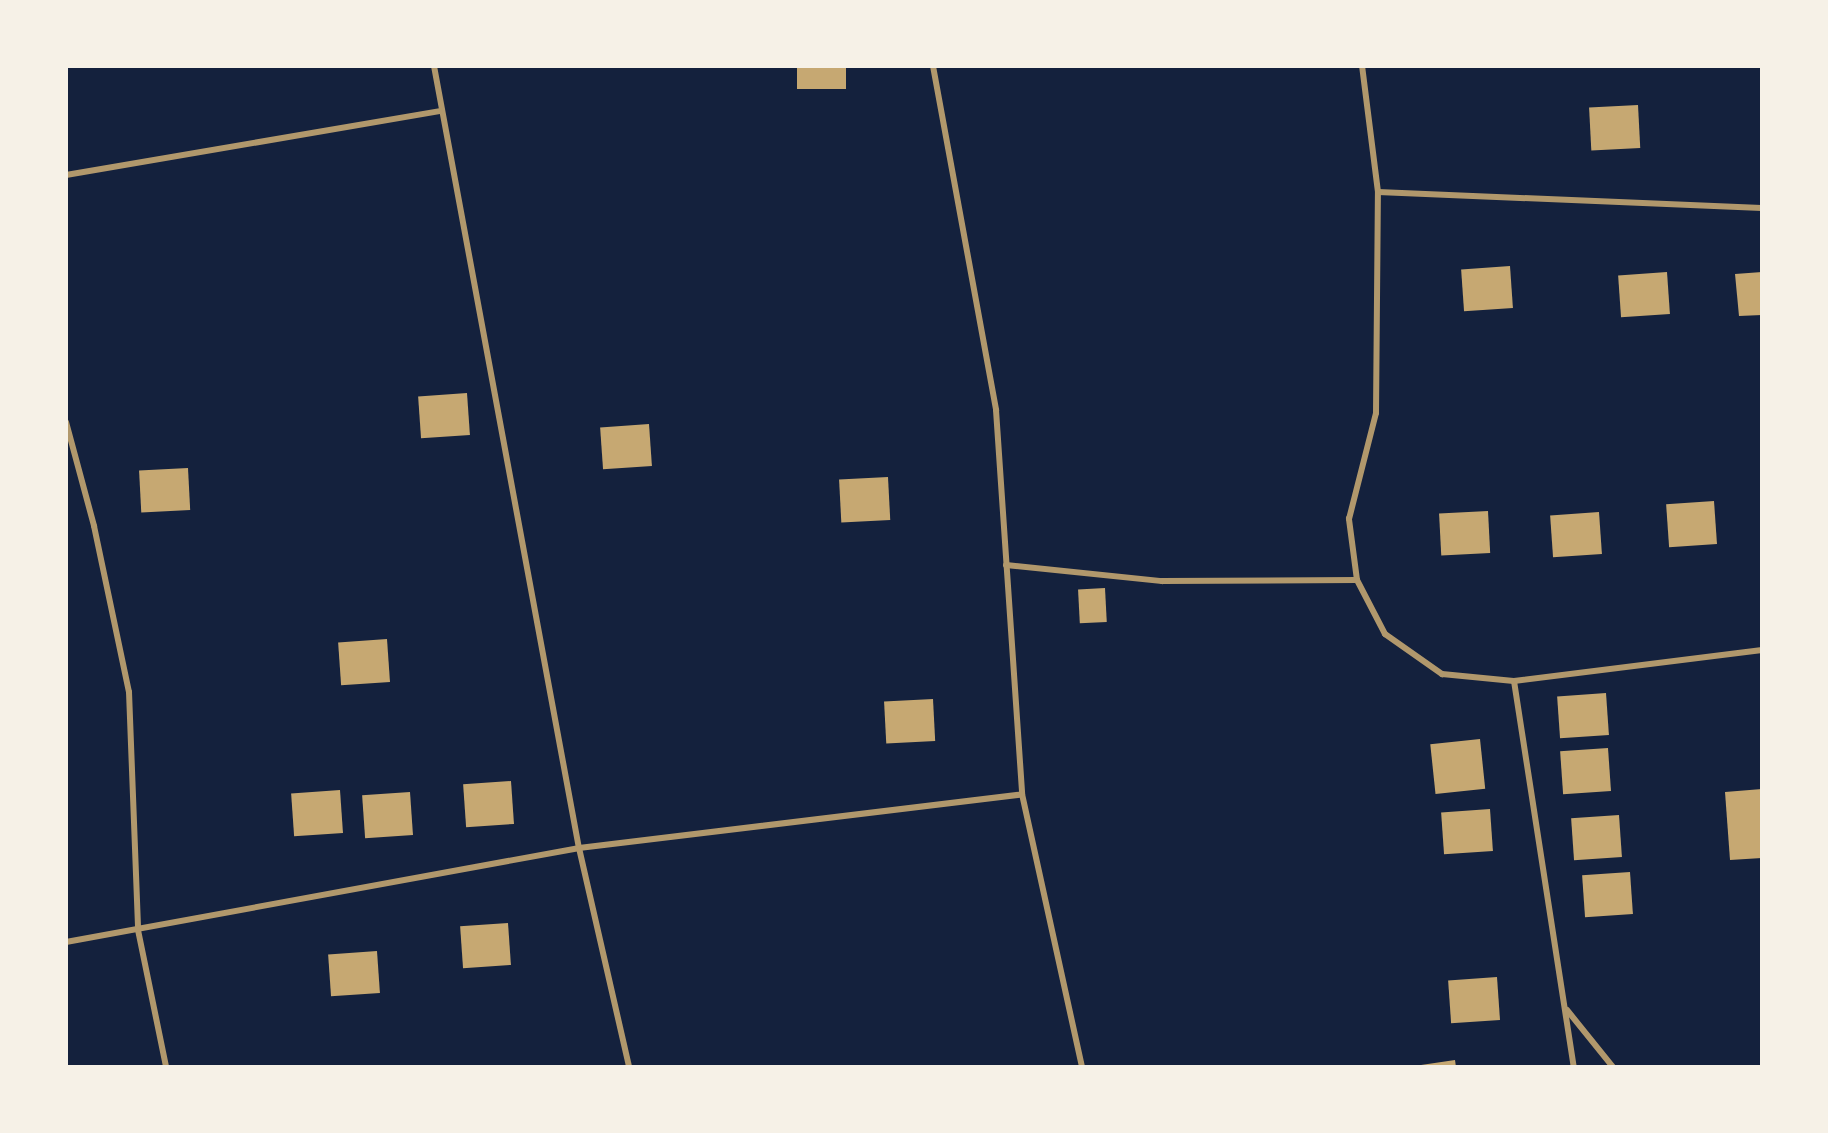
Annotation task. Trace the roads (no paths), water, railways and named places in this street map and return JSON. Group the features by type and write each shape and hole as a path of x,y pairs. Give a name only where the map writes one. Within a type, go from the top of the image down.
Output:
{"lane":[{"path":"434,66 579,848 629,1067"},
{"path":"933,66 996,410 1022,794 1082,1067"},
{"path":"1362,66 1378,192 1376,413 1349,519 1357,580 1385,634 1442,674 1514,681 1762,650"},
{"path":"66,175 440,111"},
{"path":"1378,192 1762,208"},
{"path":"66,422 94,526 129,692 138,930 166,1067"},
{"path":"1006,565 1162,581 1357,580"},
{"path":"1514,681 1574,1067"},
{"path":"66,942 579,848 1022,794"},
{"path":"1564,1008 1613,1067"}]}
